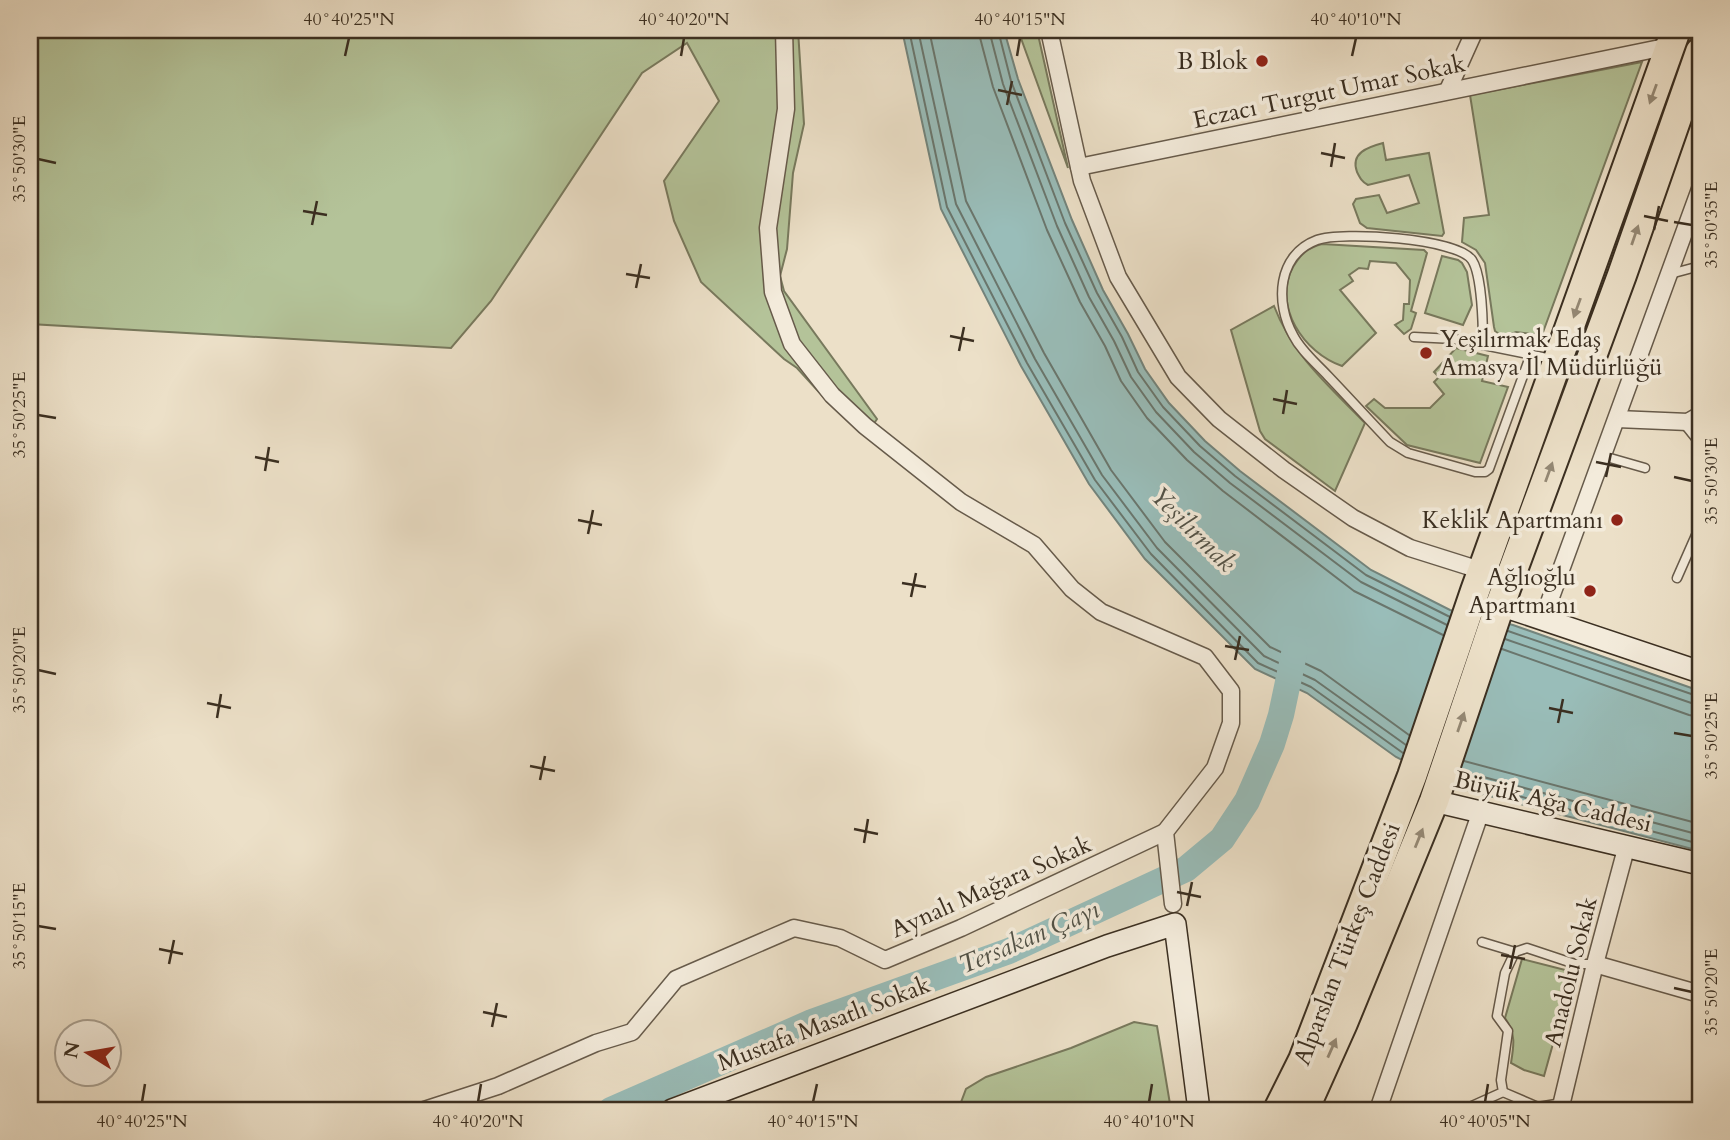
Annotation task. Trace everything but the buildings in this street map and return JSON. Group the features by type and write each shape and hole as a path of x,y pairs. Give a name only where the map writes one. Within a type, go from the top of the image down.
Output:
{"highway":[{"path":"1489,610 1483,570 1673,38"},
{"path":"1489,610 1622,275 1700,52"},
{"name":"Alparslan Türkeş Caddesi","path":"1278,1110 1303,1060 1412,776 1489,610"},
{"name":"Alparslan Türkeş Caddesi","path":"1304,1110 1343,1024 1437,794 1489,610"}],"street":[{"path":"784,30 786,109 768,228 773,292 792,344 832,395 865,426 961,502 1034,545 1072,589 1101,612 1205,657 1231,691 1231,723 1215,768 1165,832 1199,1110"},
{"path":"1049,30 1079,167 1118,277 1178,377 1219,419 1284,470 1353,518 1410,548 1483,570"},
{"path":"1448,90 1475,30"},
{"name":"Eczacı Turgut Umar Sokak","path":"1079,167 1448,90 1673,38"},
{"path":"1544,620 1700,189"},
{"path":"1616,419 1694,418 1700,437"},
{"path":"1489,610 1544,620 1700,672"},
{"name":"Büyük Ağa Caddesi","path":"1437,794 1481,811 1700,864"},
{"path":"1378,1110 1481,811"},
{"name":"Aynalı Mağara Sokak","path":"424,1110 498,1086 596,1043 632,1032 676,979 794,928 840,938 885,960 961,928 1165,832"},
{"name":"Anadolu Sokak","path":"1561,1107 1627,845"},
{"name":"Mustafa Masatlı Sokak","path":"672,1110 1107,946 1174,914"},
{"path":"1595,964 1700,994"}],"lane":[{"path":"1483,345 1476,268 1472,260 1460,250 1433,243 1395,239 1326,237 1306,245 1284,272 1283,312 1294,338 1382,433 1408,453 1475,472 1489,469 1531,354"},
{"path":"1670,274 1700,266"},
{"path":"1414,337 1454,339 1558,360"},
{"path":"1603,456 1645,468"},
{"path":"1677,578 1700,526"},
{"path":"1482,943 1515,952 1527,948 1575,964 1595,964"},
{"path":"1503,1092 1501,1080 1508,1031 1497,1016 1505,973 1515,952"},
{"path":"1463,1110 1503,1092 1538,1107 1561,1107"}],"green space":[{"path":"30,30 798,30 804,124 793,173 787,249 780,276 784,291 877,419 866,435 828,402 797,368 701,282 674,221 664,181 719,101 687,43 642,73 491,301 451,348 30,324"},
{"path":"1018,30 1037,30 1068,168"},
{"path":"1688,30 1697,30 1496,592 1485,588"},
{"path":"1642,62 1542,335 1516,332 1503,337 1494,327 1485,263 1476,250 1462,242 1464,218 1489,215 1470,95"},
{"path":"1383,143 1386,160 1429,153 1444,233 1442,236 1367,228 1360,223 1353,204 1356,199 1379,195 1387,213 1419,203 1409,175 1368,185 1360,178 1355,165 1358,156 1366,149"},
{"path":"1322,244 1424,250 1427,253 1411,311 1416,313 1411,329 1404,334 1395,325 1403,320 1404,304 1409,304 1410,280 1396,263 1370,261 1368,269 1359,268 1349,275 1353,281 1340,290 1376,333 1342,366 1315,351 1304,339 1289,312 1286,297 1288,282 1296,262 1308,250"},
{"path":"1442,256 1458,260 1467,272 1472,305 1463,325 1425,313"},
{"path":"1274,306 1291,340 1302,355 1325,383 1365,423 1335,491 1265,439 1260,431 1231,330"},
{"path":"1456,348 1488,356 1482,381 1508,387 1480,463 1407,445 1366,406 1374,399 1385,408 1430,408 1444,394 1434,382 1439,377 1434,372"},
{"path":"1522,959 1573,972 1544,1076 1511,1063 1513,1040 1505,1018"},
{"path":"1134,1022 1157,1026 1171,1110 1150,1110 1149,1105 1143,1104 1072,1110 960,1110 966,1089 986,1077 1071,1048"}],"water":[{"name":"Yeşilırmak","path":"902,30 1004,30 1018,79 1072,220 1103,290 1145,369 1169,403 1205,441 1240,471 1371,570 1450,610 1513,625 1700,691 1700,851 1459,788 1396,757 1307,693 1255,669 1145,559 1089,484 1021,366 941,209"}],"waterway":[{"name":"Tersakan Çayı","path":"611,1110 812,1022 1009,951 1186,869 1222,839 1247,801 1272,744 1295,649"}],"place":[{"name":"B Blok","path":"1262,61"},
{"name":"Yeşilırmak Edaş Amasya İl Müdürlüğü","path":"1426,353"},
{"name":"Keklik Apartmanı","path":"1617,520"},
{"name":"Ağlıoğlu Apartmanı","path":"1590,591"}]}
